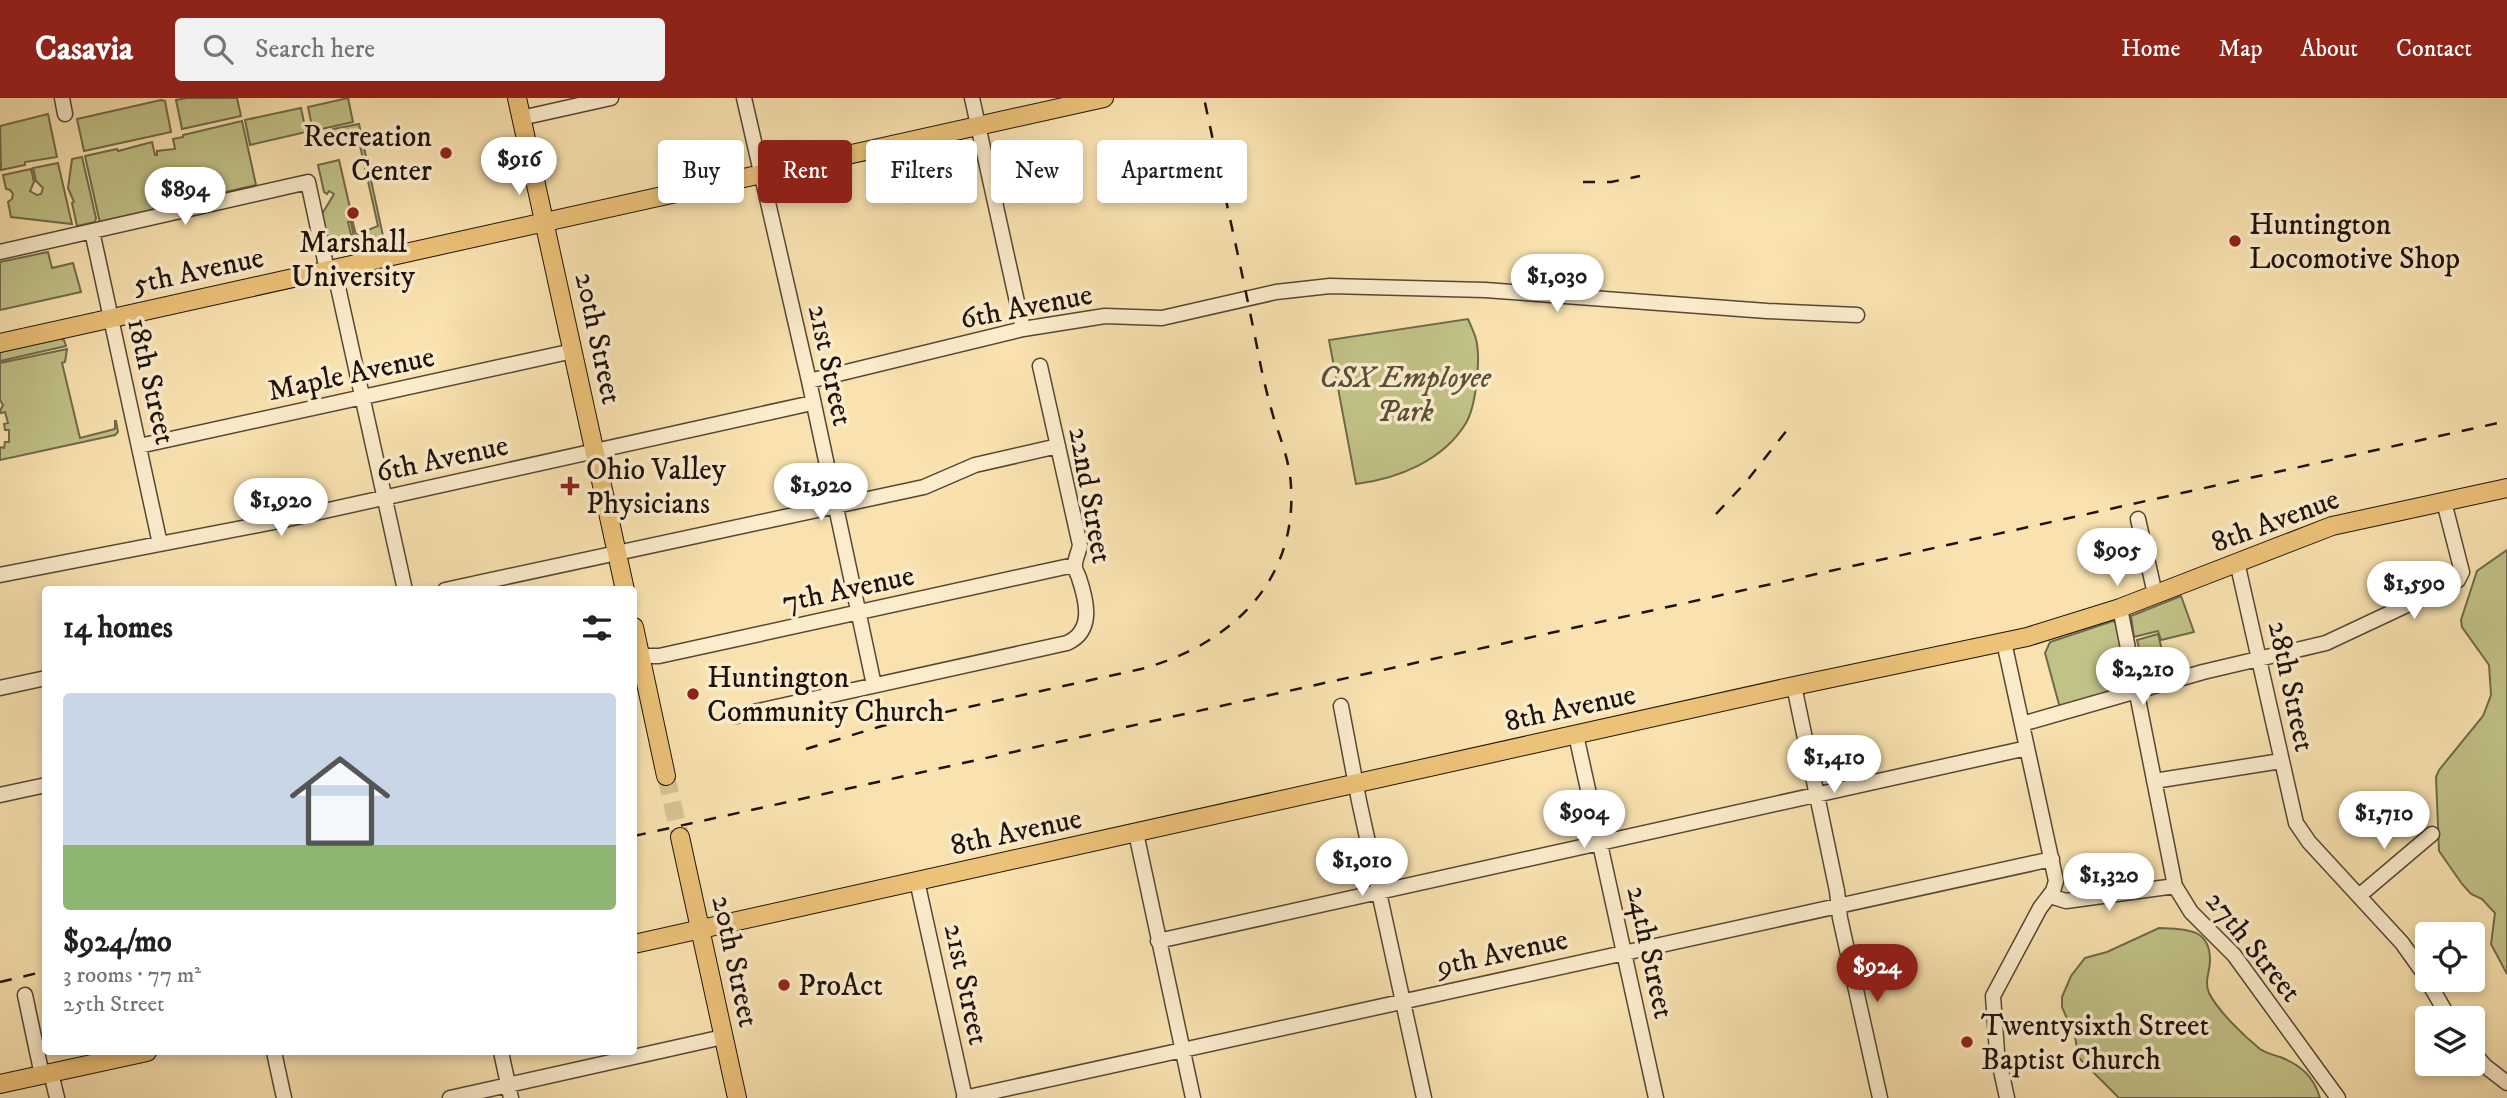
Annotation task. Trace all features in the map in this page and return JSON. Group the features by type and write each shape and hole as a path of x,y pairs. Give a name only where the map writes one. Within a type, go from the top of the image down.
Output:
{"main road":[{"name":"20th Street","path":"517,98 624,586"},
{"name":"5th Avenue","path":"852,154 1104,98"},
{"name":"5th Avenue","path":"0,342 758,175"},
{"name":"8th Avenue","path":"637,943 1794,686 2004,642 2049,631 2120,608 2346,522 2507,488"},
{"path":"637,656 666,776"},
{"name":"20th Street","path":"680,837 737,1098"},
{"path":"0,1084 132,1055"}],"street":[{"path":"62,98 65,114"},
{"path":"521,118 611,98"},
{"name":"21st Street","path":"744,98 758,161"},
{"path":"972,98 1023,329"},
{"path":"0,252 308,182 363,397 404,586"},
{"name":"21st Street","path":"768,203 874,685"},
{"name":"18th Street","path":"92,231 160,544"},
{"name":"6th Avenue","path":"809,381 1023,329 1105,316 1162,318 1254,297 1330,286 1485,290 1857,315"},
{"name":"Maple Avenue","path":"139,446 573,351"},
{"name":"22nd Street","path":"874,685 1067,643 1082,631 1087,614 1074,565 1080,545 1040,366"},
{"name":"6th Avenue","path":"0,575 176,542 812,403"},
{"path":"463,586 924,487 975,465 1058,446"},
{"path":"2022,724 2136,691 2334,640 2458,580 2462,572 2444,502"},
{"path":"2138,519 2155,594"},
{"name":"28th Street","path":"2237,562 2281,761 2301,833 2393,932 2414,958 2442,1006"},
{"name":"7th Avenue","path":"637,656 659,656 1074,565"},
{"name":"27th Street","path":"2120,608 2175,886 2191,912 2234,955 2338,1098"},
{"path":"2004,642 2056,881 2050,896 2040,908 1993,991 1995,1036 2004,1097"},
{"path":"0,688 42,679"},
{"path":"736,716 874,685"},
{"path":"1794,686 1880,1098"},
{"path":"1341,706 1424,1098"},
{"name":"24th Street","path":"1576,735 1656,1098"},
{"path":"1158,941 2027,748"},
{"path":"2154,781 2281,761"},
{"path":"0,795 42,786"},
{"path":"1136,833 1193,1098"},
{"path":"2360,895 2432,834"},
{"name":"9th Avenue","path":"965,1098 2052,859"},
{"name":"21st Street","path":"918,881 965,1098"},
{"path":"2050,896 2066,901 2175,886"},
{"path":"25,995 47,1074 57,1098"},
{"path":"450,1098 509,1092 723,1037"},
{"path":"275,1055 284,1098"},
{"path":"501,1055 509,1092"},
{"path":"2485,1066 2507,1083"}],"green space":[{"path":"237,98 241,116 182,129 176,100"},
{"path":"348,98 353,122 313,131 308,107"},
{"path":"165,101 171,132 84,151 77,119"},
{"path":"301,108 306,132 250,145 245,120"},
{"path":"48,114 57,157 25,162 25,165 1,170 0,126"},
{"path":"242,121 256,185 100,223 85,156 152,142 157,155 157,151 175,149 173,139 183,135"},
{"path":"359,124 383,236 355,242 351,223 356,235 378,226 359,141 348,143 346,134 335,136 333,129"},
{"path":"82,157 96,218 95,222 77,226 72,203 74,202 68,188 72,159"},
{"path":"339,160 353,221 348,222 353,243 330,248 322,214 334,194 324,192 318,165"},
{"path":"58,163 72,224 11,217 8,202 13,194 6,189 3,175 31,169 34,182 30,191 37,195 41,194 43,188 36,181 33,168"},
{"path":"48,252 52,268 73,263 81,292 0,310 0,262"},
{"name":"CSX Employee Park","path":"1468,319 1476,339 1478,370 1475,394 1466,423 1445,448 1418,466 1387,478 1356,484 1329,340"},
{"path":"59,338 64,340 66,346 0,361 0,352"},
{"path":"67,349 65,362 62,363 80,438 115,429 115,421 118,432 115,435 0,460 0,447 4,448 5,442 9,442 9,430 5,430 4,424 8,423 5,412 0,411 3,405 0,400 0,363"},
{"path":"2507,550 2507,974 2491,944 2495,913 2482,899 2471,894 2439,851 2436,777 2483,716 2491,695 2489,665 2462,627 2461,620 2477,571"},
{"path":"2181,596 2194,632 2161,640 2158,631 2134,637 2131,616"},
{"path":"2113,621 2117,623 2130,687 2060,708 2045,653 2050,642"},
{"path":"2158,634 2167,670 2146,676 2137,640"},
{"path":"2159,928 2194,932 2205,941 2210,960 2208,989 2219,1008 2260,1049 2288,1060 2306,1073 2320,1098 2119,1098 2079,1058 2075,1037 2062,1007 2062,997 2071,976 2085,958 2107,952"}],"tunnel":[{"path":"666,776 680,837"}],"railway":[{"path":"806,749 882,726 1141,669 1175,658 1232,624 1255,601 1273,575 1285,545 1291,512 1290,475 1264,380 1204,98"},
{"path":"1583,182 1611,182 1640,176"},
{"path":"637,835 2507,421"},
{"path":"1716,514 1746,482 1791,425"},
{"path":"0,982 42,972"}],"place":[{"name":"Recreation Center","path":"446,153"},
{"name":"Marshall University","path":"353,213"},
{"name":"Huntington Locomotive Shop","path":"2235,241"},
{"name":"Ohio Valley Physicians","path":"570,486"},
{"name":"Huntington Community Church","path":"693,694"},
{"name":"ProAct","path":"784,985"},
{"name":"Twentysixth Street Baptist Church","path":"1967,1042"}]}
